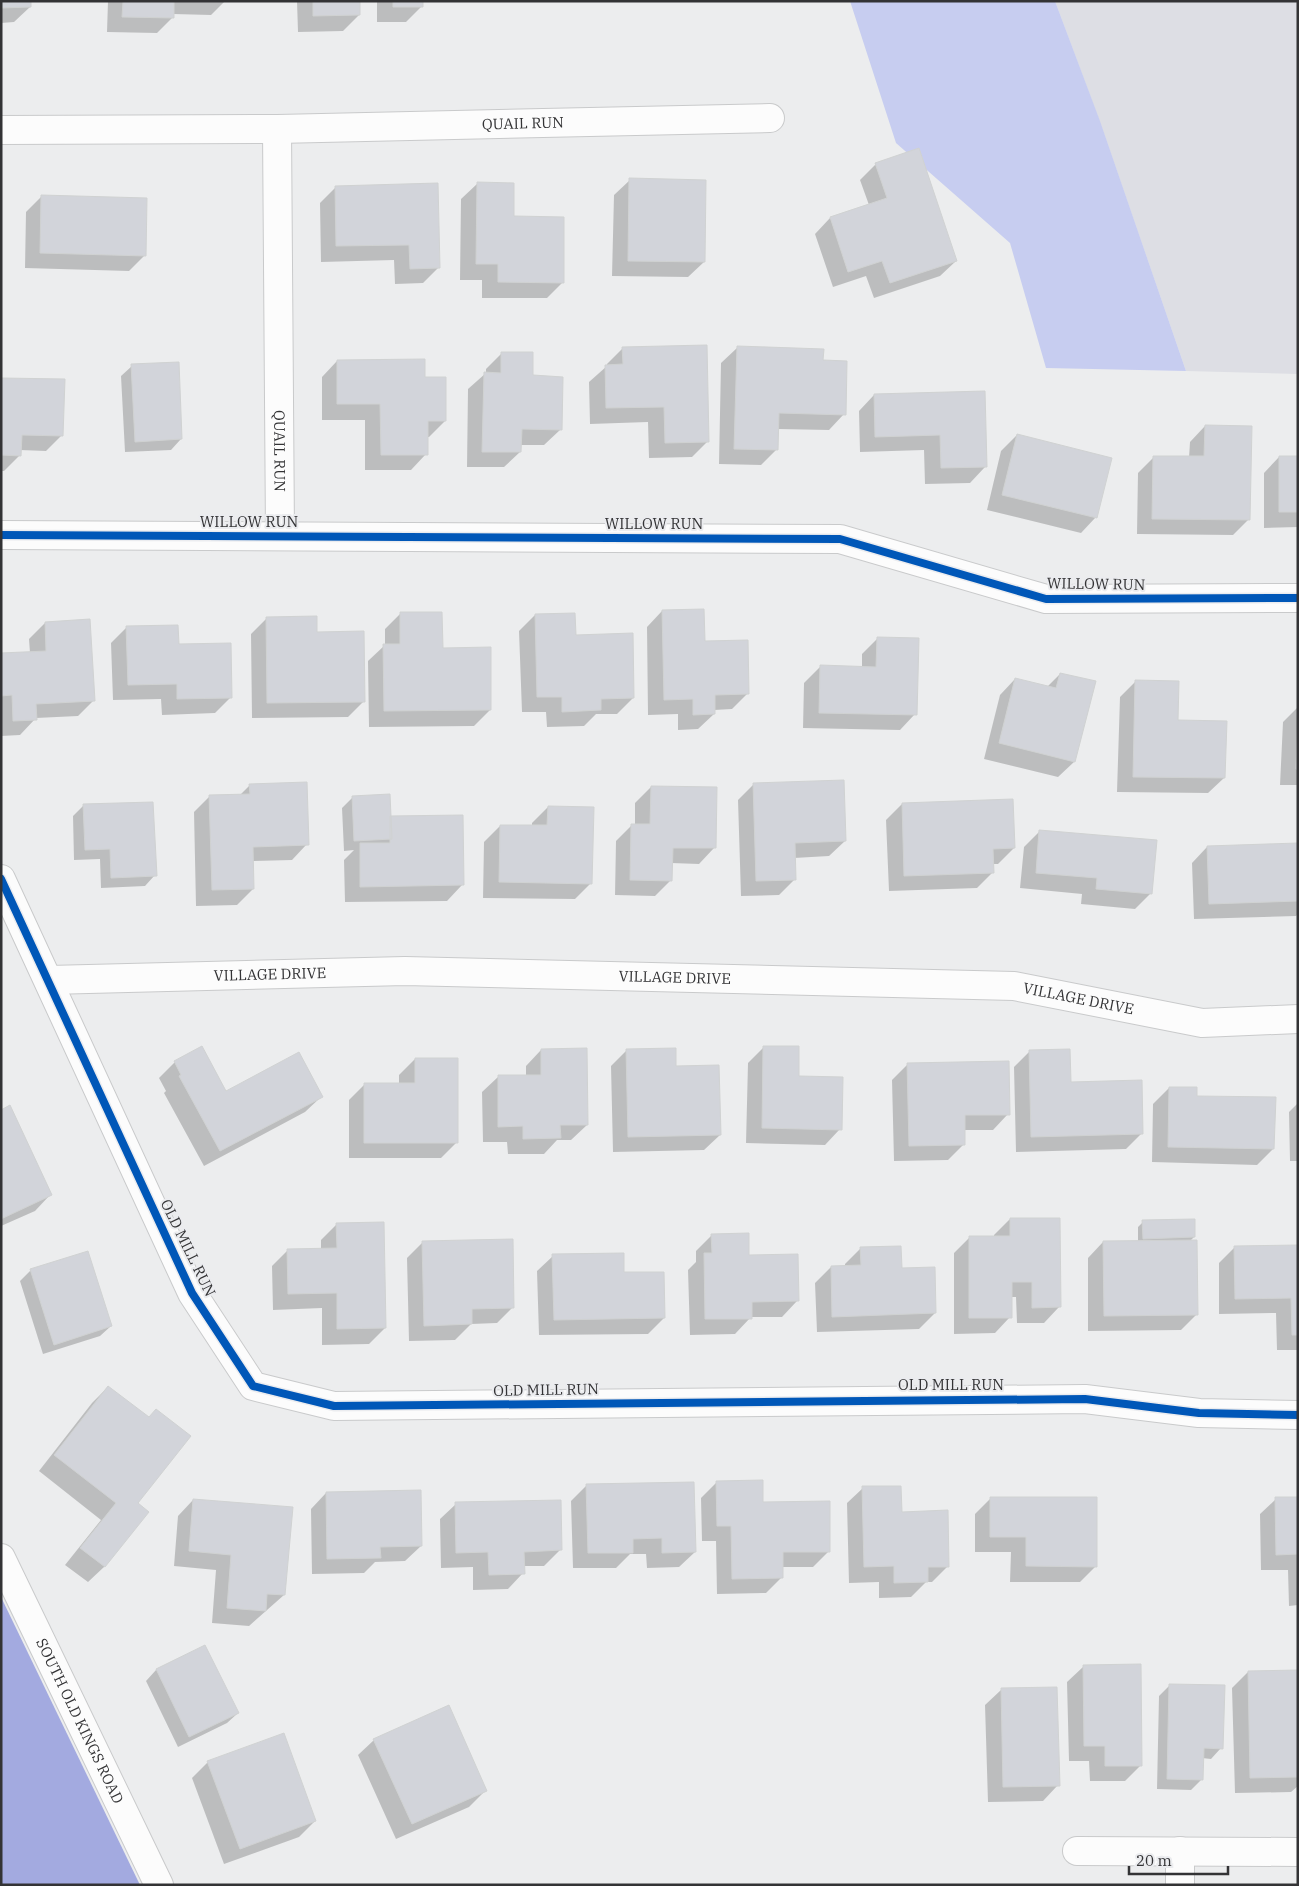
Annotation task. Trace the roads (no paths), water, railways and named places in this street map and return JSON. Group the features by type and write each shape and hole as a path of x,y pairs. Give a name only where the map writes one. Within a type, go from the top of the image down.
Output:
{"street":[{"name":"QUAIL RUN","path":"1,130 278,129 770,118"},
{"name":"QUAIL RUN","path":"278,129 280,535"},
{"name":"WILLOW RUN","path":"1,535 840,539 1046,599 1298,598"},
{"path":"1,879 49,980"},
{"name":"VILLAGE DRIVE","path":"49,980 405,971 1014,986 1202,1023 1298,1019"},
{"name":"OLD MILL RUN","path":"49,980 192,1293 253,1386 334,1406 1084,1399 1199,1413 1298,1414"},
{"name":"SOUTH OLD KINGS ROAD","path":"1,1558 159,1885"},
{"path":"1077,1851 1298,1852"},
{"path":"1180,1851 1180,1885"}]}
